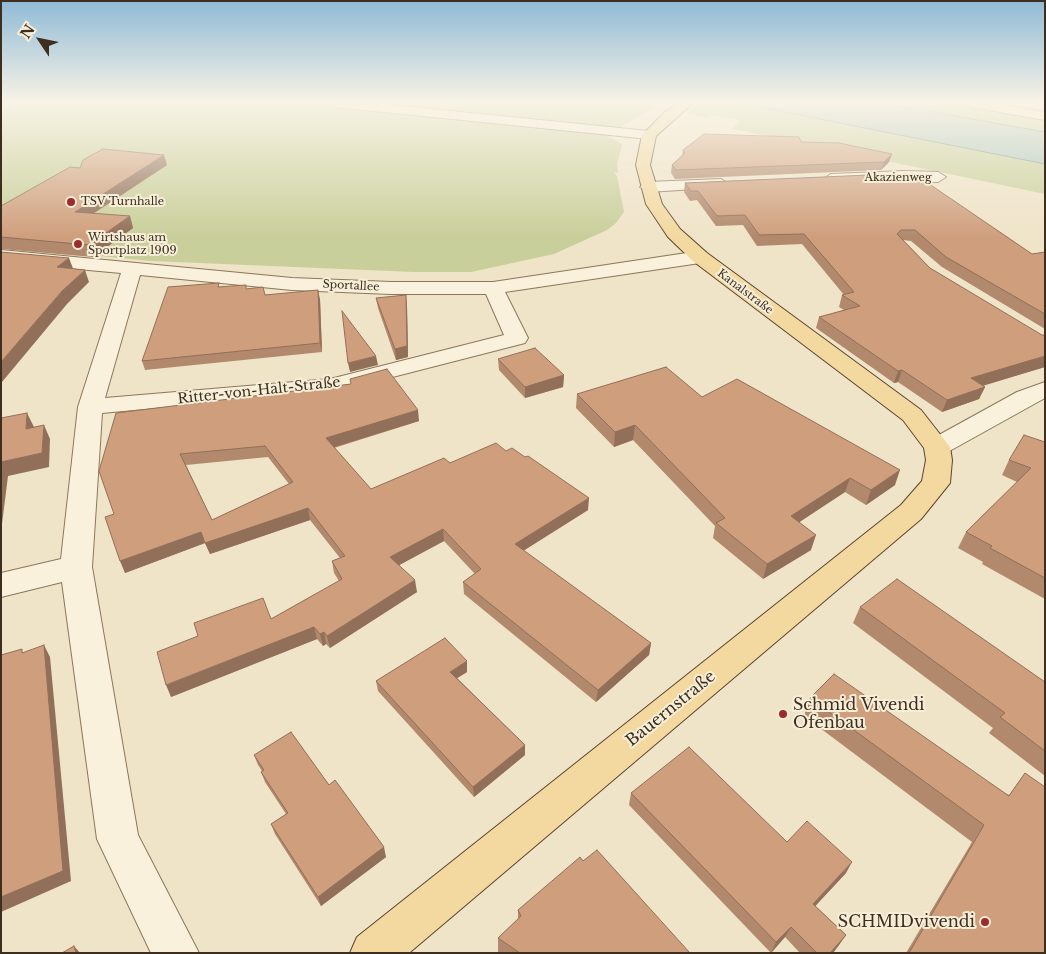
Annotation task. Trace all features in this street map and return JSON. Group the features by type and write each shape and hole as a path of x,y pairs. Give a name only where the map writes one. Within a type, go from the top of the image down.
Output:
{"main road":[{"name":"Kanalstraße","path":"646,148 643,165 648,187 654,204 674,233 700,257 912,415 937,447"},
{"name":"Bauernstraße","path":"373,953 911,512 936,483 939,460 937,447"}],"street":[{"name":"Akazienweg","path":"816,180 905,176 938,177"},
{"path":"648,187 737,183"},
{"name":"Sportallee","path":"1,256 292,284 391,288 493,288 700,257"},
{"path":"132,268 90,407 76,567 118,839 176,953"},
{"name":"Ritter-von-Halt-Straße","path":"90,407 330,386 517,338 493,288"},
{"path":"937,447 1026,397 1045,389"},
{"path":"1,586 76,567"}],"green space":[{"path":"1,148 621,148 617,164 618,173 614,172 617,176 624,212 616,223 607,230 554,254 471,272 414,272 151,261 1,247"},
{"path":"822,148 963,148 1045,164 1045,194"}],"water":[{"path":"963,148 1045,148 1045,164"}],"building":[{"path":"686,148 861,148 892,154 884,162 676,170 672,165 685,153 683,150"},
{"path":"103,149 164,155 75,212 130,216 89,245 1,237 1,206 70,167 80,168 83,160"},
{"path":"869,175 863,181 919,177 1032,254 1045,252 1045,314 946,257 915,230 901,230 897,234 930,268 1042,335 1045,335 1045,356 971,378 985,387 947,400 902,370 898,371 819,317 860,306 842,295 854,292 804,234 759,235 745,215 717,216 698,191 691,191 685,183"},
{"path":"1,252 69,258 57,267 85,270 62,291 1,362"},
{"path":"219,283 218,287 246,285 246,289 263,287 265,295 318,290 320,343 142,361 168,287"},
{"path":"406,295 407,346 395,349 376,298"},
{"path":"342,311 376,356 348,363"},
{"path":"535,348 564,375 525,387 498,359"},
{"path":"666,367 702,397 737,379 900,470 871,490 850,478 791,516 816,535 767,564 716,523 725,518 635,425 615,432 577,394"},
{"path":"387,369 418,410 326,438 371,489 444,458 450,463 496,443 506,451 512,448 525,457 528,456 589,498 515,544 651,643 598,690 463,582 481,569 443,529 390,557 415,580 327,636 324,632 320,634 314,627 166,685 157,652 198,636 194,623 263,598 271,619 342,579 332,561 345,556 308,508 205,543 201,532 120,561 105,517 114,514 99,471 116,413 351,384 350,379","holes":["265,446 293,482 212,520 180,454"]},
{"path":"27,413 26,429 44,425 42,453 1,462 1,418"},
{"path":"1024,435 1045,442 1045,578 990,548 992,546 966,532 1031,468 1009,460"},
{"path":"897,579 1045,682 1045,751 1000,717 1005,713 860,607"},
{"path":"445,638 467,661 450,672 525,745 473,787 376,681"},
{"path":"44,645 63,871 1,897 1,655 22,649 22,653"},
{"path":"834,674 1009,796 1025,773 1045,787 1045,953 909,953 984,825 810,698"},
{"path":"291,732 329,785 335,780 384,847 318,897 271,824 288,813 261,772 264,770 254,755"},
{"path":"689,747 787,842 807,821 852,862 813,904 846,935 830,953 817,953 791,927 776,942 631,793"},
{"path":"597,850 690,953 520,953 498,938 521,916 518,910 580,857 583,861"},
{"path":"74,946 76,953 62,953"}],"place":[{"name":"TSV Turnhalle","path":"71,202"},
{"name":"Wirtshaus am Sportplatz 1909","path":"78,244"},
{"name":"Schmid Vivendi Ofenbau","path":"783,714"},
{"name":"SCHMIDvivendi","path":"985,922"}]}
